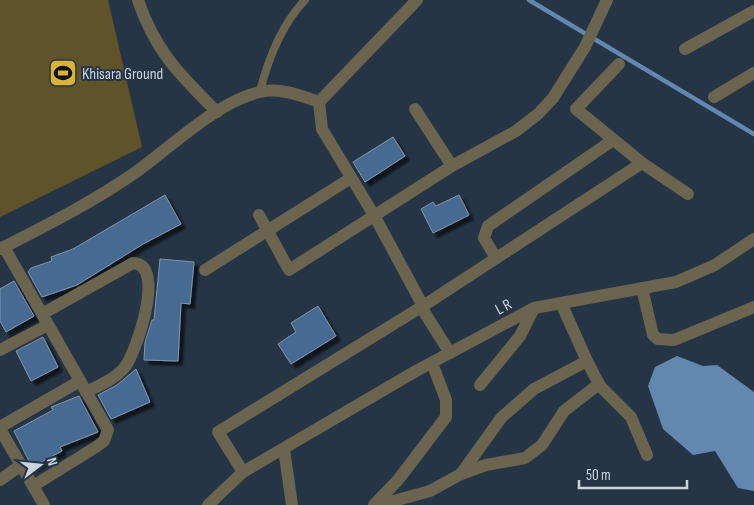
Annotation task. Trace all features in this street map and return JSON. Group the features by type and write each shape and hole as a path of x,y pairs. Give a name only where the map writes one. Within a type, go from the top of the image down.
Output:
{"street":[{"path":"138,0 153,37 165,58 217,112"},
{"path":"417,0 320,102 322,129 375,216 422,307 450,353"},
{"path":"259,215 266,231 289,270 452,166 516,131 538,114 553,98 585,47 607,0"},
{"path":"685,49 754,11"},
{"path":"618,64 576,109 642,163 688,194"},
{"path":"714,98 754,73"},
{"path":"33,486 96,447 106,437 108,430 2,248 99,196 137,171 217,112 260,91 278,91 320,102"},
{"path":"415,109 452,166"},
{"path":"496,258 484,238 488,226 613,140"},
{"path":"243,472 218,432 422,307 642,163"},
{"path":"205,270 351,178"},
{"name":"L R","path":"208,505 243,472 432,363 534,308 676,282 715,266 754,239"},
{"path":"0,350 133,262 141,265 145,270 149,286 147,310 131,356 115,377 86,392"},
{"path":"642,288 653,335 665,340 674,340 754,307"},
{"path":"562,303 599,384 631,417 647,455"},
{"path":"480,385 520,336 534,308"},
{"path":"461,474 475,452 508,412 534,388 587,361"},
{"path":"374,505 398,480 446,417 446,400 432,363"},
{"path":"44,505 0,428 80,381"},
{"path":"379,505 430,491 461,474 486,465 519,460 531,455 542,444 564,411 599,384"},
{"path":"284,449 292,505"},
{"path":"0,480 21,465"}],"lane":[{"path":"260,91 280,36 305,0"}],"shaded area":[{"name":"Khisara Ground","path":"0,0 108,0 142,147 0,217"}],"water":[{"path":"677,356 703,366 717,365 754,392 754,491 738,488 715,451 693,455 663,429 648,386 655,367"}],"building":[{"path":"393,137 405,156 365,182 353,162"},
{"path":"165,195 181,224 143,244 77,285 42,297 28,272 31,268 52,261 51,257 73,249"},
{"path":"459,195 469,215 433,233 421,209 433,202 436,206"},
{"path":"160,259 194,262 190,304 181,303 178,361 144,360 145,342 152,320 154,320"},
{"path":"14,281 34,316 6,332 0,321 0,289"},
{"path":"318,306 336,336 291,364 278,344 296,332 291,323"},
{"path":"43,337 58,367 31,381 16,351"},
{"path":"136,369 150,402 111,419 98,395 117,385"},
{"path":"79,396 98,432 60,447 62,451 32,467 14,431 53,410 51,407"}],"waterway":[{"path":"529,0 754,134"}],"place":[{"name":"Khisara Ground","path":"63,73"}]}
